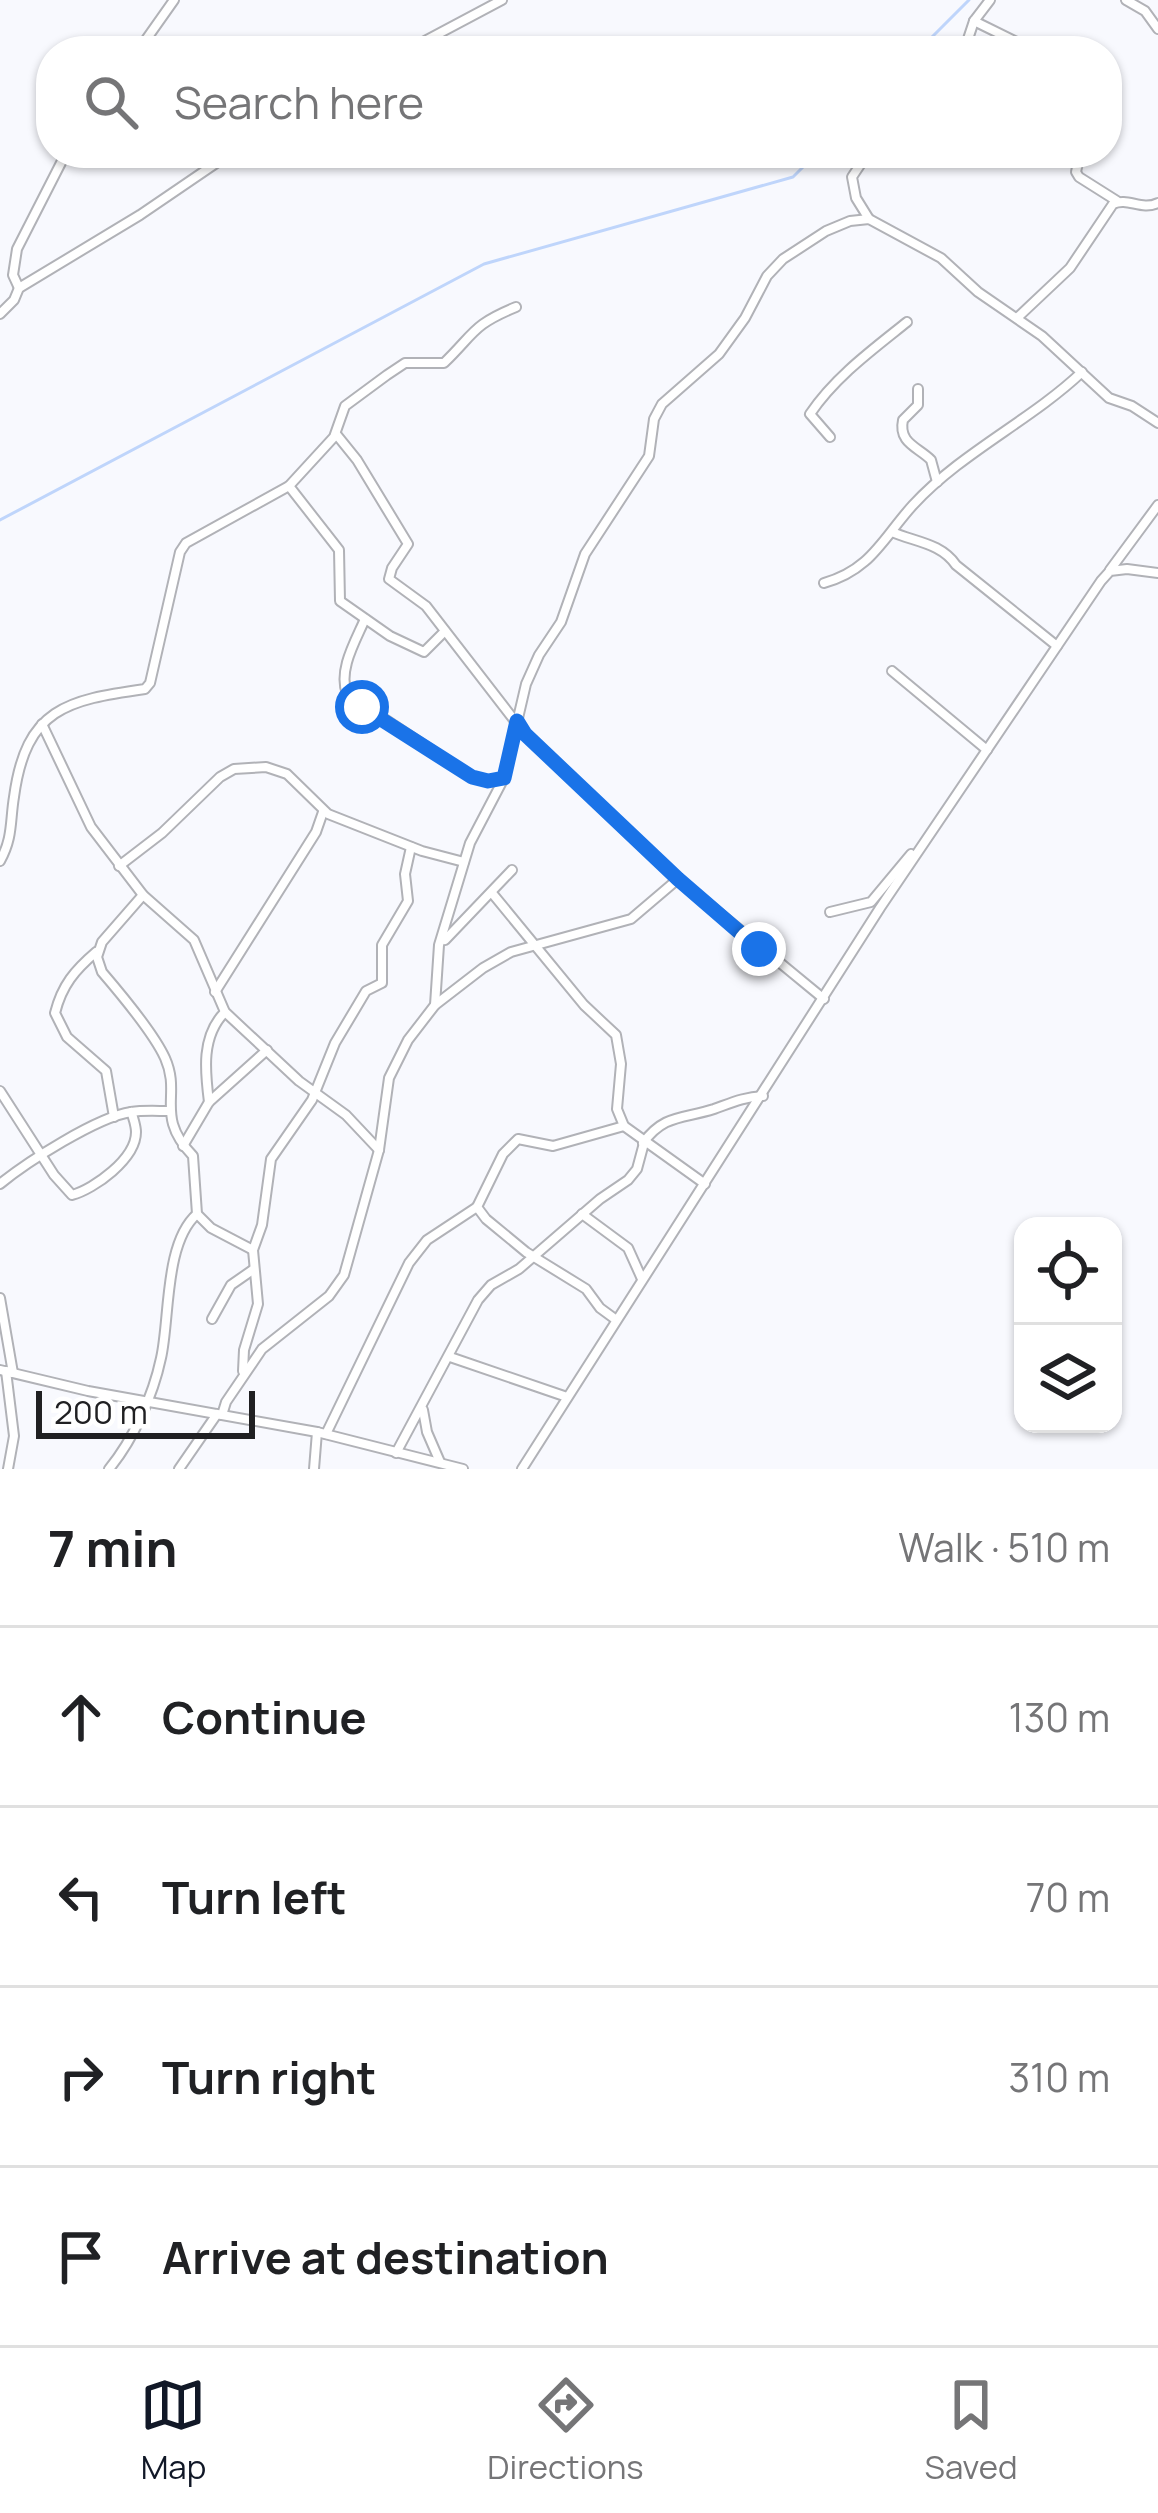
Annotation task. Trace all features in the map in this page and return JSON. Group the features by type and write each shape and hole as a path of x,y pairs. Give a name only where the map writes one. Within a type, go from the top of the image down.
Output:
{"street":[{"path":"149,36 174,0"},
{"path":"434,36 502,0"},
{"path":"969,36 990,0"},
{"path":"1126,0 1145,11 1158,29"},
{"path":"974,21 1004,36"},
{"path":"0,314 14,300 17,249 58,168"},
{"path":"17,285 140,215 209,168"},
{"path":"858,168 852,177 856,198 869,219 941,258 1109,398 1158,423"},
{"path":"1077,168 1079,177 1118,201 1142,208 1158,203"},
{"path":"1017,319 1070,268 1118,201"},
{"path":"435,1005 439,945 475,830 504,778 526,683 561,622 585,554 651,451 662,404 695,380 719,354 746,318 767,276 783,259 842,223 869,219"},
{"path":"0,275 17,285"},
{"path":"0,861 11,840 13,799 23,758 42,723 60,707 145,688 159,658 174,574 186,543 289,486 336,434 349,402 405,363 444,363 469,332 516,307"},
{"path":"830,437 810,414 818,402 840,377 907,322"},
{"path":"824,583 844,578 877,554 938,482 1082,372"},
{"path":"918,389 919,405 903,420 903,434 913,449 931,460 938,482"},
{"path":"336,434 358,460 408,544 389,580 426,606 525,734 678,879 824,999"},
{"path":"289,486 339,550 340,601 424,652 446,631"},
{"path":"522,1469 910,862 1158,505"},
{"path":"892,532 951,557 1057,646"},
{"path":"1109,571 1158,573"},
{"path":"365,620 345,668 347,694 472,777 504,778"},
{"path":"892,671 987,751"},
{"path":"42,723 91,827 143,895 194,940 225,1012 314,1093 346,1115 379,1150"},
{"path":"119,866 234,769 278,769 323,812 464,862"},
{"path":"214,992 316,832 323,812"},
{"path":"243,1373 244,1350 256,1318 253,1250 262,1225 271,1159 314,1093 353,1011 366,991 382,983 382,944 408,901 405,874 411,847"},
{"path":"830,912 871,902 916,849"},
{"path":"439,945 512,870"},
{"path":"179,1469 262,1349 328,1296 344,1275 379,1150 389,1078 408,1040 435,1005 512,952 631,919 678,879"},
{"path":"492,893 584,1005 616,1035 621,1064 617,1108 624,1126 706,1184"},
{"path":"114,1117 106,1071 67,1037 56,1013 63,987 75,970 98,951 143,895"},
{"path":"98,951 102,972 168,1062 169,1111 178,1141 193,1156 197,1214 211,1228 253,1250"},
{"path":"209,1102 205,1057 214,1024 225,1012"},
{"path":"183,1146 209,1102 267,1050"},
{"path":"0,1090 39,1154 68,1193 76,1196 94,1186 132,1147 136,1130 131,1112"},
{"path":"395,1453 490,1285 535,1257 628,1180 653,1129 669,1118 763,1096"},
{"path":"0,1184 39,1154 114,1117 169,1111"},
{"path":"314,1469 321,1433 409,1263 427,1240 477,1207 505,1150 518,1139 553,1147 624,1126"},
{"path":"477,1207 504,1234 586,1289 615,1319"},
{"path":"109,1469 148,1401 164,1346 170,1278 185,1228 197,1214"},
{"path":"582,1214 628,1248 643,1281"},
{"path":"212,1319 231,1285 254,1270"},
{"path":"0,1298 14,1436 8,1469"},
{"path":"450,1357 567,1397"},
{"path":"6,1371 321,1433 463,1469"},
{"path":"423,1408 440,1462"}],"waterway":[{"path":"933,36 969,0"},
{"path":"0,520 484,264 793,177 802,168"}],"route":[{"path":"362,707 472,777 488,781 504,778 517,721 525,734 678,879 759,949"}]}
